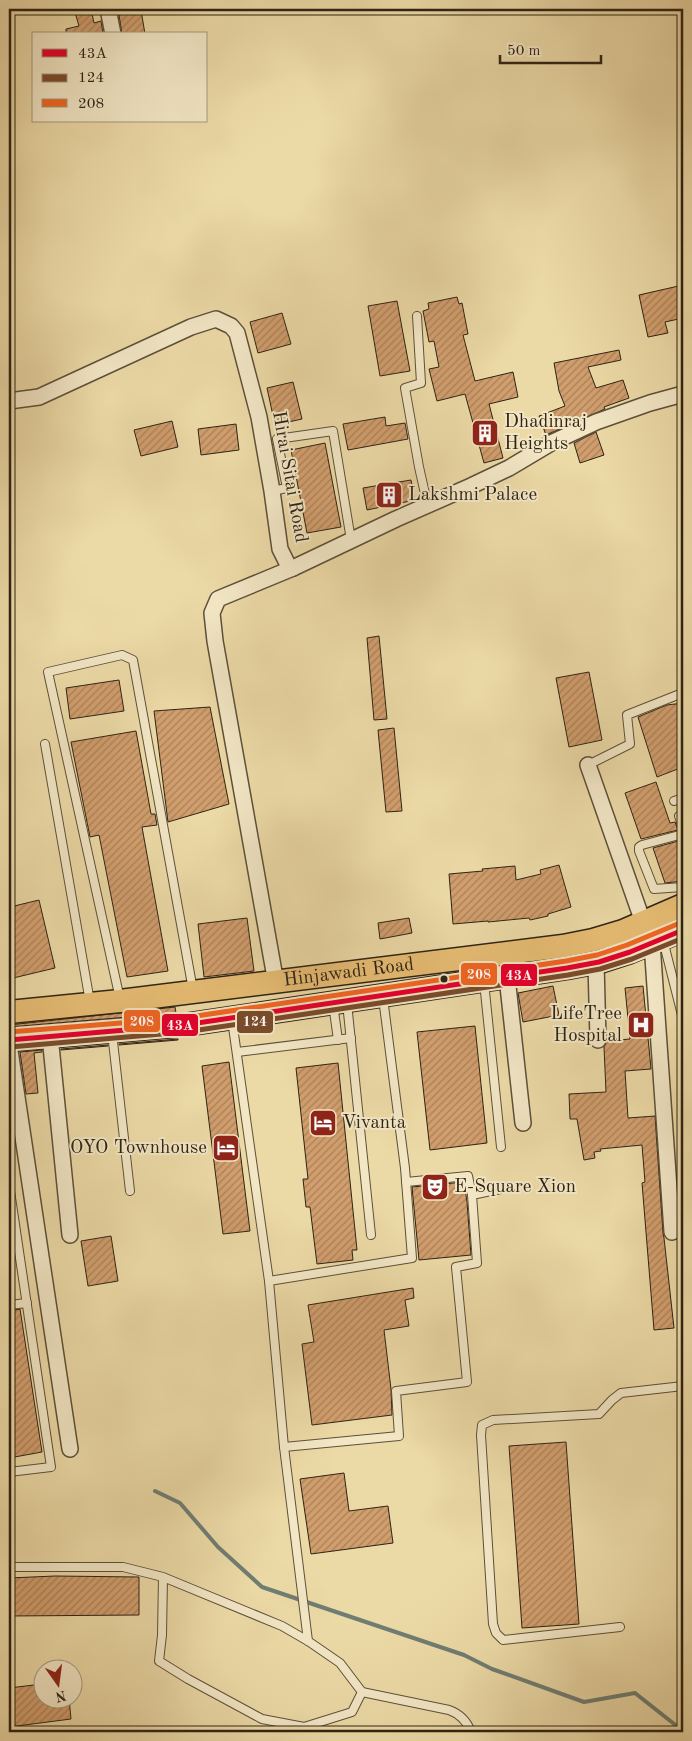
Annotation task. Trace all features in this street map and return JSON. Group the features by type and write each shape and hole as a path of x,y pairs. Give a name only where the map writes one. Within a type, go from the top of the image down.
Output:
{"main road":[{"name":"Hinjawadi Road","path":"9,1012 120,1001 564,946 623,931 683,905"},
{"path":"9,1040 184,1025 507,977 596,962 630,952 683,930"}],"street":[{"path":"108,9 113,32"},
{"name":"Hirai Sitai Road","path":"9,401 39,397 191,327 216,319 231,326 237,332 259,417 280,550 288,565 293,568 509,468 551,443 596,422 650,403 683,394"},
{"path":"276,982 215,640 212,613 218,599 293,568"},
{"path":"588,765 643,922"},
{"path":"657,941 672,1232"},
{"path":"596,962 598,1040"},
{"path":"507,977 523,1123"},
{"path":"50,1036 70,1234"},
{"path":"9,1044 70,1449"}],"lane":[{"path":"417,316 421,382 404,388 428,506"},
{"path":"272,491 287,488 276,439 333,431 351,540"},
{"path":"120,1001 48,672 122,655 133,660 194,992"},
{"path":"588,765 630,744 627,715 680,694 683,697"},
{"path":"45,744 90,1004"},
{"path":"674,801 683,798"},
{"path":"683,813 679,816 683,828"},
{"path":"683,834 639,847 639,852 654,889 683,887"},
{"path":"657,941 682,1015 683,1030"},
{"path":"484,980 501,1147"},
{"path":"270,1281 412,1258 406,1182 382,996"},
{"path":"340,1002 351,1038 371,1235"},
{"path":"338,1040 340,1002"},
{"path":"232,1018 270,1281 284,1447 308,1641"},
{"path":"112,1031 130,1191"},
{"path":"236,1052 351,1038"},
{"path":"284,1447 399,1436 396,1391 467,1382 456,1267 477,1263 472,1195 468,1176 406,1182"},
{"path":"9,1184 51,1467 9,1472"},
{"path":"472,1195 505,1188"},
{"path":"9,1305 26,1303"},
{"path":"620,1628 503,1640 496,1633 493,1624 481,1435 482,1425 493,1420 599,1414 612,1400 621,1394 683,1386"},
{"path":"9,1567 123,1566 163,1577 282,1626 308,1641 340,1663 362,1692 460,1714 471,1732"},
{"path":"163,1577 159,1661 188,1679 262,1719 304,1727 352,1712 362,1692"}],"building":[{"path":"74,9 91,9 94,23 101,21 103,32 66,32 66,29 79,26"},
{"path":"141,10 145,32 122,32 119,15"},
{"path":"683,285 683,318 665,322 668,333 648,337 639,295"},
{"path":"457,297 459,304 462,303 468,334 463,335 475,381 513,372 518,397 489,404 503,458 484,463 465,394 437,401 429,369 439,367 434,341 429,342 423,311 429,309 428,303"},
{"path":"397,301 410,371 380,376 368,306"},
{"path":"282,313 291,344 258,353 250,322"},
{"path":"619,350 621,360 588,367 596,388 623,380 629,398 604,407 605,409 546,435 539,416 565,406 559,391 554,363"},
{"path":"293,382 302,419 275,425 267,388"},
{"path":"385,417 386,426 405,423 408,439 348,450 343,424"},
{"path":"172,421 178,447 141,456 134,430"},
{"path":"236,424 239,450 201,455 198,429"},
{"path":"596,432 604,455 580,463 574,443"},
{"path":"325,443 341,527 307,533 291,450"},
{"name":"Lakshmi Palace","path":"411,480 415,500 367,510 363,488"},
{"path":"379,636 387,719 374,720 367,638"},
{"path":"589,672 602,740 569,747 556,678"},
{"path":"119,680 124,711 70,719 66,688"},
{"path":"683,703 683,767 657,777 638,717 667,705"},
{"path":"210,707 229,804 168,822 154,711"},
{"path":"394,728 402,811 386,812 378,730"},
{"path":"136,731 151,814 155,814 157,825 142,827 168,971 127,977 99,835 90,837 71,742"},
{"path":"656,782 670,823 675,822 678,830 641,839 625,793"},
{"path":"682,840 683,881 665,883 653,848"},
{"path":"559,865 571,907 548,914 548,916 530,920 529,918 453,924 449,874 515,866 516,880 541,874 540,870"},
{"path":"39,900 55,968 9,979 9,921 14,920 10,907"},
{"path":"247,918 254,971 204,977 198,924"},
{"path":"409,918 412,933 380,939 378,923"},
{"path":"553,986 559,1015 523,1022 518,993"},
{"path":"643,986 651,1069 625,1071 628,1118 655,1116 663,1233 674,1328 654,1330 642,1183 645,1182 642,1145 600,1149 601,1151 594,1152 595,1158 584,1160 577,1119 570,1119 569,1094 606,1092 604,1047 607,1041 630,1039 625,988"},
{"path":"175,1007 176,1013 9,1027 9,1025"},
{"path":"475,1026 487,1143 430,1150 417,1032"},
{"path":"178,1040 119,1045 119,1044"},
{"path":"108,1046 61,1050 61,1049"},
{"path":"42,1050 42,1052 34,1053 38,1093 26,1094 20,1052"},
{"name":"OYO Townhouse","path":"229,1062 250,1231 223,1234 202,1066"},
{"name":"Vivanta","path":"338,1063 357,1250 352,1250 353,1260 317,1264 310,1207 306,1207 303,1179 308,1179 296,1068"},
{"path":"464,1182 471,1255 419,1260 412,1187"},
{"path":"111,1236 118,1281 88,1286 81,1241"},
{"path":"413,1288 414,1298 405,1300 409,1326 384,1330 392,1415 312,1425 302,1344 314,1342 308,1305"},
{"path":"20,1309 42,1452 9,1458 9,1311"},
{"path":"566,1442 579,1624 522,1628 509,1446"},
{"path":"344,1473 349,1511 388,1506 393,1543 311,1554 300,1479"},
{"path":"55,1576 139,1577 139,1615 9,1616 9,1578"},
{"path":"32,1685 32,1708 70,1708 71,1719 9,1727 9,1688"}],"waterway":[{"path":"155,1491 180,1503 218,1547 262,1587 464,1655 492,1669 584,1702 635,1693 683,1731"}],"transit line":[{"name":"208","path":"9,1032 183,1018 566,961 597,955 680,923"},
{"name":"43A","path":"9,1040 184,1025 567,968 599,962 630,952 683,930"},
{"name":"124","path":"10,1047 185,1032 568,975 600,969 632,959 683,938"}],"place":[{"name":"Dhadinraj Heights","path":"485,433"},
{"name":"Lakshmi Palace","path":"389,495"},
{"name":"LifeTree Hospital","path":"641,1025"},
{"name":"Vivanta","path":"323,1123"},
{"name":"OYO Townhouse","path":"226,1148"},
{"name":"E-Square Xion","path":"435,1187"}]}
